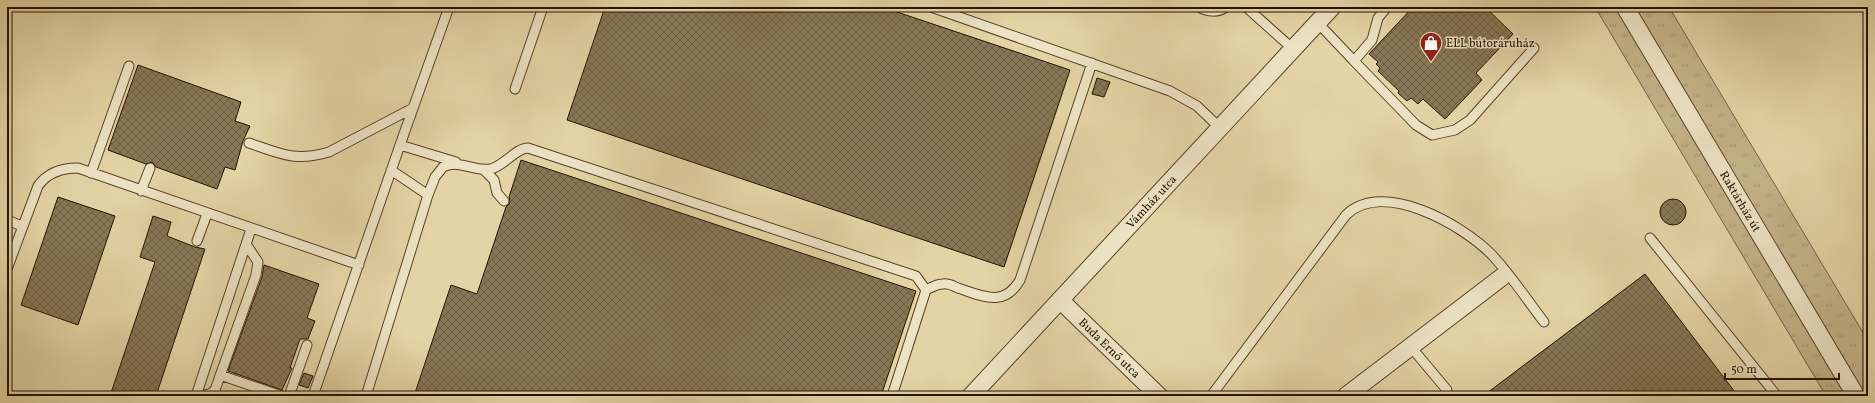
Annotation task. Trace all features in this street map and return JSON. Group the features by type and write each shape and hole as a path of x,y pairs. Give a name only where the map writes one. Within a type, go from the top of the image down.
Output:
{"street":[{"name":"Vámház utca","path":"971,396 1219,127 1332,7"},
{"name":"Raktárház út","path":"1625,7 1856,396"},
{"path":"1346,396 1502,277"},
{"name":"Buda Ernő utca","path":"1060,300 1159,396"}],"lane":[{"path":"313,396 449,7"},
{"path":"515,89 543,7"},
{"path":"931,7 1170,91 1189,100 1207,114 1219,127"},
{"path":"1199,7 1204,10 1217,11 1226,7"},
{"path":"1246,7 1293,49"},
{"path":"1354,61 1372,40 1378,18 1387,7"},
{"path":"1318,23 1411,120 1432,135 1455,130 1470,120 1534,48"},
{"path":"892,396 926,290 945,283 990,298 1008,294 1016,288 1020,280 1092,63"},
{"path":"91,173 129,66"},
{"path":"249,143 285,156 302,158 315,156 329,152 413,108"},
{"path":"400,145 483,170 494,180 496,193 504,201"},
{"path":"483,170 500,166 523,148 528,148 916,276 926,290"},
{"path":"366,396 428,195 435,177 443,166 459,163"},
{"path":"7,269 34,193 43,179 62,169 69,168 78,168 207,214 359,265"},
{"path":"141,191 150,168"},
{"path":"391,170 428,195"},
{"path":"1210,396 1346,215 1358,206 1369,203 1385,202 1417,209 1446,221 1471,237 1492,255 1544,322"},
{"path":"197,241 207,214"},
{"path":"7,220 22,226"},
{"path":"196,396 251,229"},
{"path":"1650,238 1778,396"},
{"path":"200,396 212,395 215,390 258,268 258,262 246,244"},
{"path":"289,396 307,345"},
{"path":"1411,347 1447,390"},
{"path":"220,375 282,396"}],"green space":[{"path":"1595,7 1669,7 1868,341 1868,396 1826,396"}],"building":[{"path":"605,7 882,7 1070,70 1004,267 567,120"},
{"name":"ELL bútoráruház","path":"1413,7 1485,7 1513,34 1476,73 1482,80 1445,119 1423,99 1418,104 1411,98 1407,101 1378,71 1380,68 1376,64 1378,62 1369,54"},
{"path":"138,65 241,102 235,121 250,126 243,141 235,170 225,167 217,189 156,167 152,162 146,164 108,150"},
{"path":"1097,78 1110,82 1104,97 1092,94"},
{"path":"521,160 916,291 881,396 414,396 451,285 477,294 506,207 510,203 509,197"},
{"path":"58,197 115,216 78,325 21,305"},
{"path":"1673,199 1682,203 1686,212 1682,221 1673,225 1664,221 1660,212 1664,203"},
{"path":"153,216 171,222 167,236 195,247 205,249 156,396 110,396 155,262 140,257"},
{"path":"264,265 319,284 307,318 315,321 308,339 300,339 290,368 292,368 282,390 228,371 262,277"},
{"path":"1645,274 1738,396 1483,396"},
{"path":"304,373 313,376 308,388 299,385"}],"place":[{"name":"ELL bútoráruház","path":"1431,62"}]}
